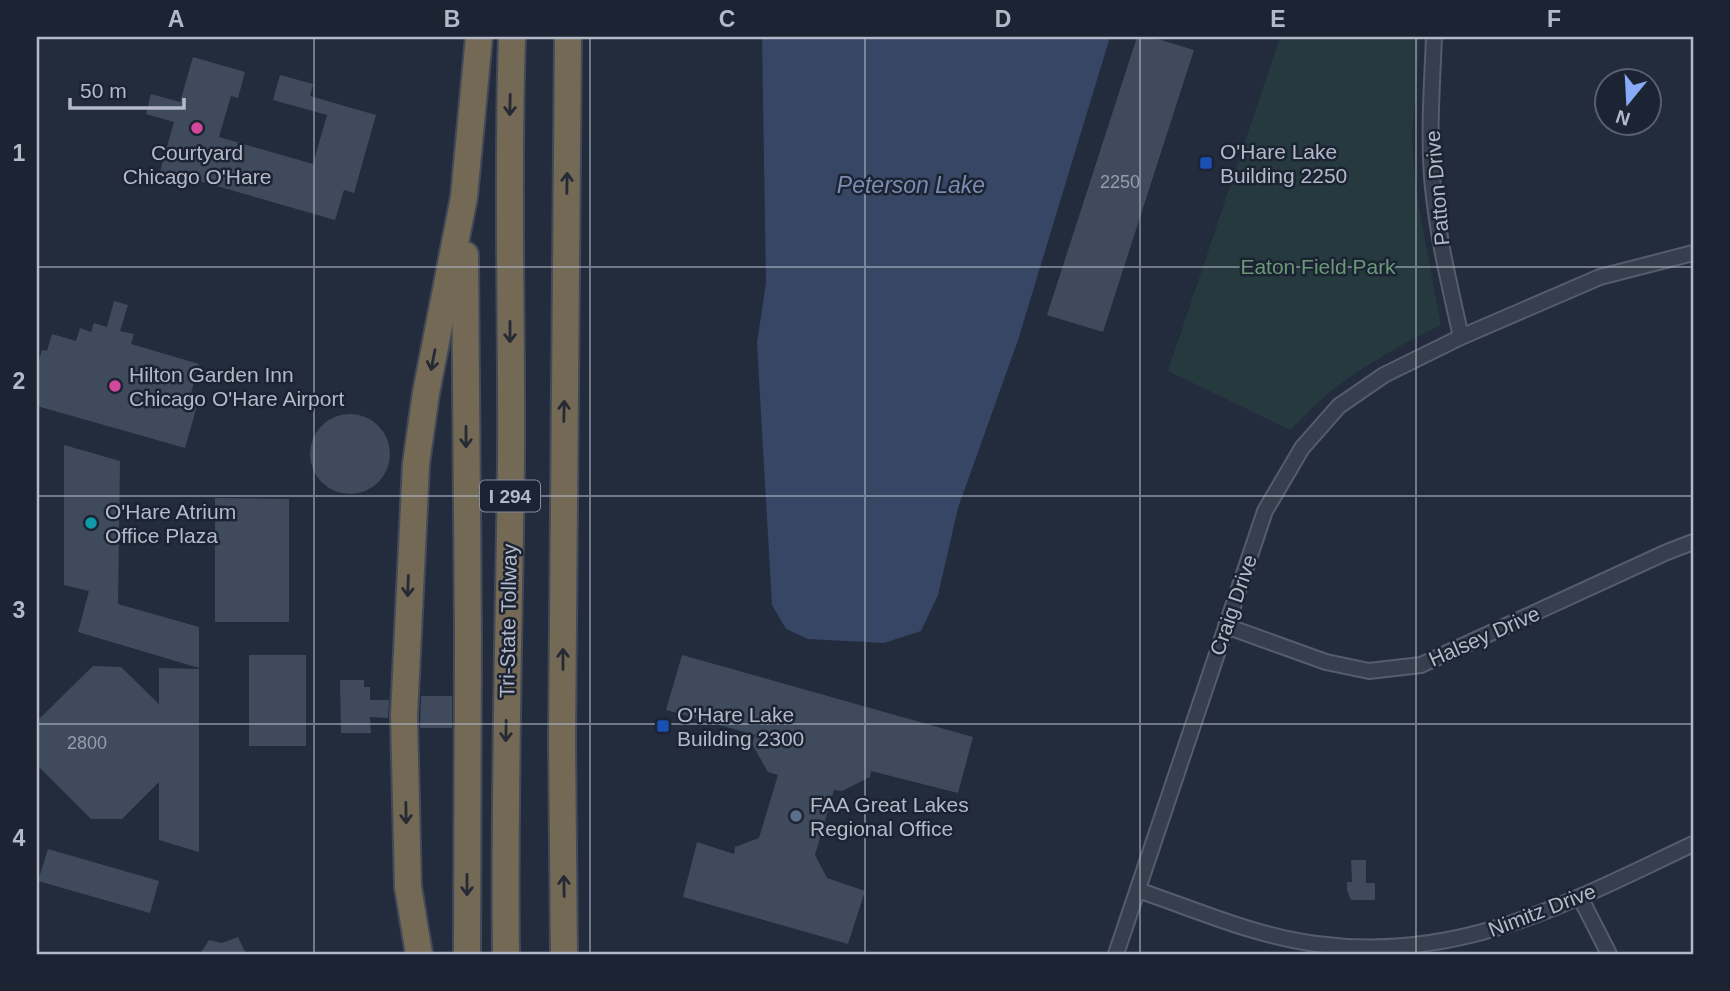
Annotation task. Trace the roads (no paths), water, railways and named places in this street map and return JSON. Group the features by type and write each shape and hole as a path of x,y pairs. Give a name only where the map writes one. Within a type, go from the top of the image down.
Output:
{"highway":[{"path":"419,954 408,887 404,716 409,567 416,464 426,393 464,197 479,37"},
{"name":"Tri-State Tollway","path":"506,954 512,37"},
{"name":"I 294","path":"564,954 562,685 568,37"},
{"path":"464,197 468,634 467,954"}],"street":[{"name":"Patton Drive","path":"1434,37 1430,110 1433,187 1444,259 1461,337"},
{"name":"Craig Drive","path":"1116,954 1265,511 1302,448 1339,406 1384,374 1461,337 1600,277 1693,253"},
{"name":"Halsey Drive","path":"1226,626 1326,662 1369,671 1421,665 1693,542"},
{"name":"Nimitz Drive","path":"1139,890 1264,933 1314,944 1368,948 1416,945 1512,925 1580,897 1693,844"},
{"path":"1580,897 1609,954"}],"water":[{"name":"Peterson Lake","path":"762,37 1110,37 1018,340 958,508 938,595 921,631 884,643 808,639 786,629 772,605 757,343 766,283"}],"place":[{"name":"Courtyard Chicago O'Hare","path":"197,128"},
{"name":"O'Hare Lake Building 2250","path":"1206,163"},
{"name":"Hilton Garden Inn Chicago O'Hare Airport","path":"115,386"},
{"name":"O'Hare Atrium Office Plaza","path":"91,523"},
{"name":"O'Hare Lake Building 2300","path":"663,726"},
{"name":"FAA Great Lakes Regional Office","path":"796,816"}],"park label":[{"name":"Eaton Field Park","path":"1318,266"}]}
